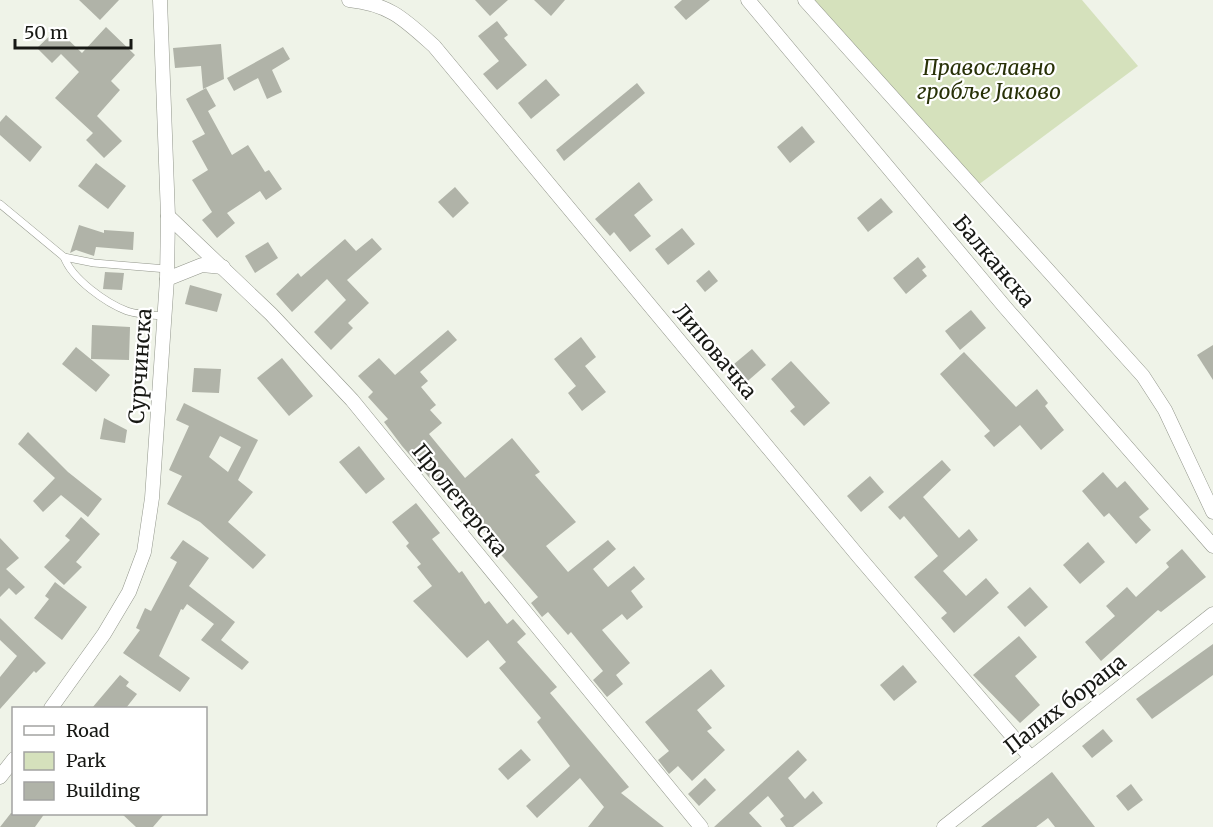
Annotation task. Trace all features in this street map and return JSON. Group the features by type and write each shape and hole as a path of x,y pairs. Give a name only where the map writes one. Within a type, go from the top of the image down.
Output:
{"street":[{"name":"Сурчинска","path":"52,707 104,634 129,592 140,569 152,498 167,274 168,216 160,0"},
{"name":"Липовачка","path":"349,0 380,5 391,10 434,46 859,557 1031,758"},
{"name":"Балканска","path":"748,0 1004,306 1213,546"},
{"name":"Балканска","path":"806,0 1143,376 1165,410 1213,512"},
{"name":"Пролетерска","path":"168,216 296,339 373,424 701,827"},
{"path":"167,274 202,265 223,267"},
{"name":"Палих бораца","path":"944,827 1213,614"},
{"path":"0,777 12,762"}],"lane":[{"path":"0,204 64,257 73,271 115,305 140,315 164,316"},
{"path":"64,257 167,274"}],"green space":[{"name":"Православно гробље Јаково","path":"813,0 1082,0 1138,66 978,185"}],"building":[{"path":"79,0 119,0 100,20"},
{"path":"475,0 508,0 490,16"},
{"path":"534,0 565,0 551,16"},
{"path":"682,0 710,0 686,20 674,7"},
{"path":"497,21 508,35 504,38 527,65 497,90 483,74 499,61 478,36"},
{"path":"106,27 135,55 111,81 120,90 97,116 122,141 104,158 86,140 93,133 55,98 79,72 61,54 52,63 37,48 57,29 82,53"},
{"path":"221,44 224,79 203,89 201,66 175,68 173,48"},
{"path":"283,47 290,59 272,70 282,92 267,99 258,78 234,91 227,78"},
{"path":"546,79 560,95 531,119 518,103"},
{"path":"637,83 645,93 564,161 556,150"},
{"path":"206,88 216,106 208,111 232,155 248,145 265,172 269,170 282,189 266,200 260,191 227,213 235,223 217,238 202,220 212,212 192,180 208,170 192,141 205,134 186,99"},
{"path":"6,115 42,147 30,162 0,135 0,122"},
{"path":"802,126 815,142 790,163 777,147"},
{"path":"96,163 126,186 108,209 78,186"},
{"path":"639,182 653,200 634,215 651,236 630,252 614,232 610,236 595,219"},
{"path":"455,187 469,203 453,218 438,202"},
{"path":"881,198 893,212 868,232 857,218"},
{"path":"79,225 104,233 104,230 134,232 133,250 96,247 94,256 76,250 70,253"},
{"path":"682,228 695,244 668,265 655,249"},
{"path":"372,238 382,249 347,280 369,303 348,323 353,328 331,350 314,332 346,300 327,279 292,312 276,294 298,273 301,277 345,239 356,251"},
{"path":"268,242 278,258 255,273 245,256"},
{"path":"918,257 926,267 922,270 927,276 906,294 893,278"},
{"path":"709,270 718,281 705,292 696,281"},
{"path":"105,272 124,273 122,290 103,289"},
{"path":"190,285 222,294 217,312 185,304"},
{"path":"971,310 986,328 960,350 945,331"},
{"path":"92,325 130,327 129,360 91,359"},
{"path":"448,330 457,340 420,372 428,381 421,387 436,405 430,410 442,423 429,434 465,478 512,438 540,472 535,475 576,522 546,546 568,572 608,540 616,549 593,569 608,587 634,566 645,579 631,591 643,607 627,620 622,614 602,630 630,663 616,675 623,684 607,697 593,680 603,671 571,632 568,635 548,612 542,617 531,603 538,597 439,479 434,483 402,446 384,422 388,419 368,397 373,392 358,376 379,358 395,375"},
{"path":"581,337 596,357 585,366 606,392 582,411 568,393 576,386 554,359"},
{"path":"1213,345 1213,380 1197,355"},
{"path":"76,347 110,375 96,392 62,364"},
{"path":"752,349 766,365 742,386 728,369"},
{"path":"964,352 1016,407 1037,389 1048,403 1045,406 1064,430 1041,450 1020,425 994,447 984,436 990,431 940,374"},
{"path":"282,358 313,396 289,416 257,378"},
{"path":"791,361 830,403 804,426 790,411 795,407 771,379"},
{"path":"194,368 221,369 219,393 192,392"},
{"path":"184,403 258,440 238,480 253,492 228,522 266,555 253,569 200,522 167,504 182,476 169,470 189,426 176,420","holes":["220,436 241,447 228,472 209,457"]},
{"path":"104,418 127,430 125,443 100,439"},
{"path":"28,432 68,472 102,499 88,517 61,495 43,512 33,501 55,478 18,444"},
{"path":"359,446 385,479 366,494 339,462"},
{"path":"942,460 951,470 923,497 959,538 969,529 978,540 943,571 966,596 986,578 999,593 954,633 941,618 947,613 914,577 938,556 904,516 900,520 888,507"},
{"path":"1103,472 1117,488 1125,481 1149,509 1139,517 1151,530 1136,544 1109,513 1104,517 1082,491"},
{"path":"870,476 884,492 861,512 847,496"},
{"path":"416,503 440,533 432,539 459,573 462,571 485,604 489,601 507,624 513,619 526,634 517,642 557,687 550,693 629,787 621,793 664,827 588,827 604,807 580,778 537,818 526,806 570,766 537,722 541,718 499,668 506,662 488,640 467,658 413,601 432,586 417,567 421,564 406,546 409,543 392,522"},
{"path":"81,517 100,534 76,562 82,567 64,585 44,567 70,540 65,536"},
{"path":"0,538 19,558 6,569 25,587 16,595 9,588 0,597"},
{"path":"183,540 209,558 189,586 235,622 221,640 249,662 242,670 201,640 214,624 187,604 183,610 181,609 159,656 190,678 180,692 123,653 140,630 136,628 145,608 151,611 177,562 170,558"},
{"path":"1088,542 1105,562 1080,584 1063,565"},
{"path":"1182,549 1206,577 1161,612 1158,610 1101,661 1085,642 1115,616 1106,606 1127,587 1136,597 1169,567 1166,563"},
{"path":"55,582 87,607 62,640 34,618 49,599 45,596"},
{"path":"1030,587 1048,607 1025,627 1007,607"},
{"path":"0,618 46,663 36,673 34,671 0,709 0,677 17,656 0,640"},
{"path":"1019,636 1037,657 1015,676 1040,705 1020,723 973,675"},
{"path":"1213,644 1213,675 1152,719 1136,699"},
{"path":"903,665 917,682 894,701 880,685"},
{"path":"711,669 725,686 697,710 712,728 707,731 725,750 692,781 678,766 669,774 658,760 669,751 645,722"},
{"path":"120,675 129,682 126,686 137,694 127,707 93,707"},
{"path":"1103,729 1113,741 1092,758 1082,746"},
{"path":"521,749 531,760 508,780 498,769"},
{"path":"798,750 807,760 788,778 805,799 813,791 823,803 793,827 786,827 780,819 784,816 768,796 749,813 762,827 714,827"},
{"path":"1052,772 1095,827 1055,827 1048,818 1036,827 981,827"},
{"path":"705,778 716,790 699,806 688,794"},
{"path":"1131,784 1143,800 1128,811 1116,796"},
{"path":"11,813 12,815 44,815 35,827 0,827"},
{"path":"123,815 163,815 153,827 136,827"}]}
